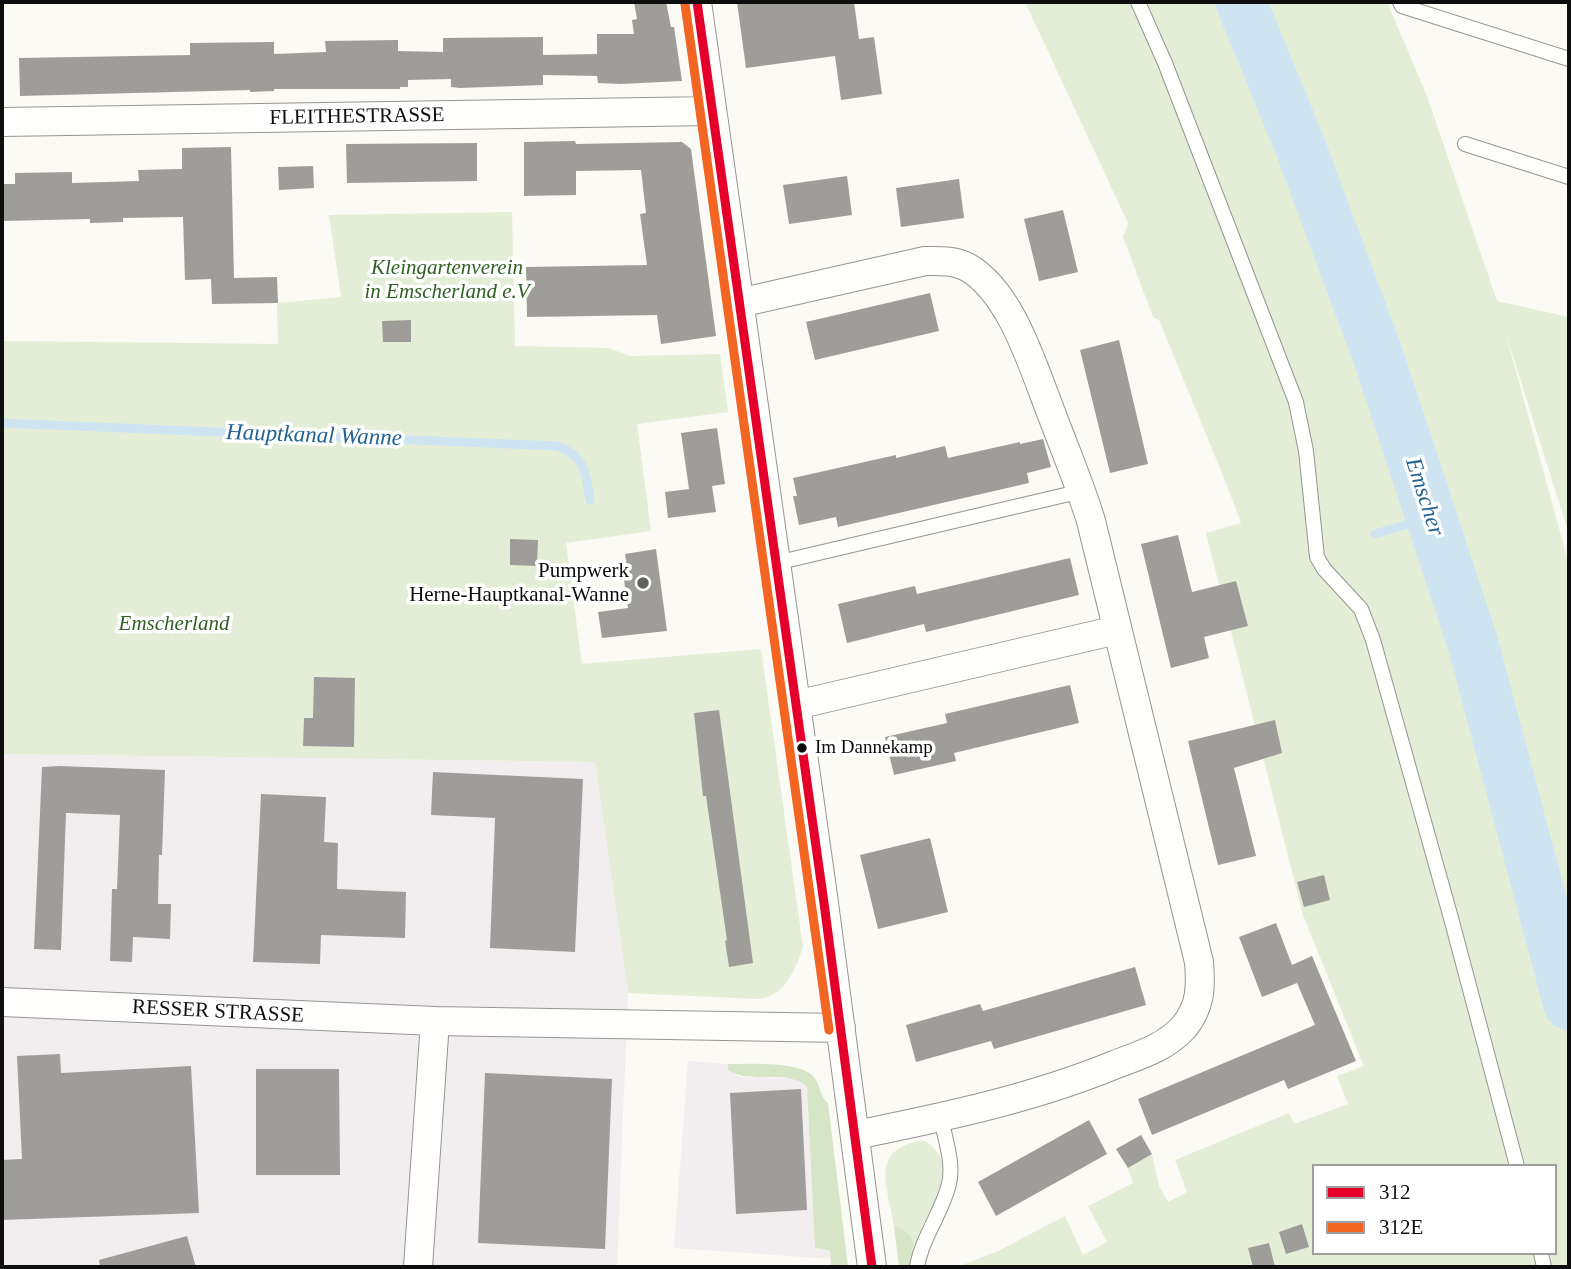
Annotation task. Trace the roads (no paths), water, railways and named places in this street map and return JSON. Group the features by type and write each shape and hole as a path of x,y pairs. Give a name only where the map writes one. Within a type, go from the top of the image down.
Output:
{"street":[{"path":"697,2 856,1135 872,1267"},
{"name":"FLEITHESTRASSE","path":"2,122 712,111"},
{"path":"739,303 925,261 947,260 966,266 999,298 1023,342 1082,491 1199,962 1201,992 1197,1007 1183,1027 1165,1044 1083,1078 1003,1103 856,1135"},
{"path":"796,705 1117,630"},
{"name":"RESSER STRASSE","path":"2,1002 435,1021 841,1028"},
{"path":"418,1267 435,1021"}],"lane":[{"path":"1138,2 1165,62 1296,402 1306,450 1317,557 1324,569 1361,609 1373,640 1516,1164"},
{"path":"1400,2 1402,6 1569,59"},
{"path":"1465,144 1569,177"},
{"path":"776,563 1082,491"},
{"path":"917,1267 920,1252 950,1182 950,1162 941,1118"}],"waterway":[{"name":"Emscher","path":"1241,2 1300,146 1377,353 1473,644 1569,1005"},
{"name":"Hauptkanal Wanne","path":"2,423 557,446 579,460 590,500"},
{"name":"Hauptkanal Wanne","path":"1375,534 1431,517"}],"place":[{"name":"Pumpwerk Herne-Hauptkanal-Wanne","path":"643,583"},
{"name":"Im Dannekamp","path":"802,748"}],"park label":[{"name":"Kleingartenverein in Emscherland e.V","path":"447,280"},
{"name":"Emscherland","path":"174,624"}]}
